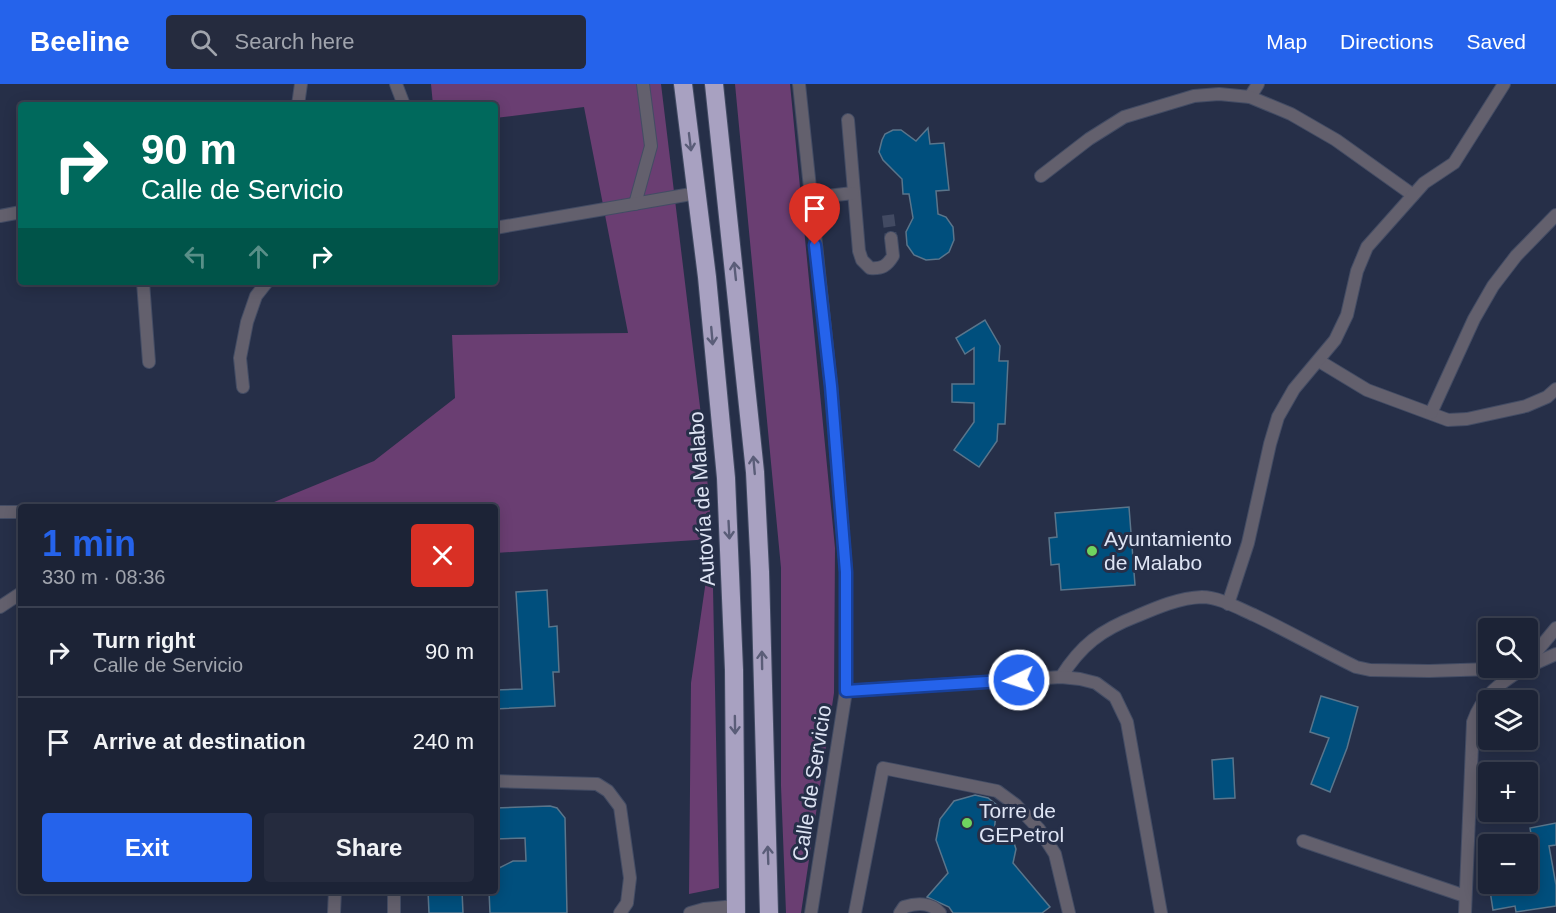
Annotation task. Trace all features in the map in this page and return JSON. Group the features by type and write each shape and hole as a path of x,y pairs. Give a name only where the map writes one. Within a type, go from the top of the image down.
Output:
{"highway":[{"name":"Autovía de Malabo","path":"683,84 726,478 734,670 736,910"},
{"path":"714,84 746,376 755,483 760,572 769,913"}],"street":[{"path":"298,102 301,84"},
{"path":"396,84 403,102"},
{"path":"635,204 651,146 644,84"},
{"name":"Calle de Servicio","path":"799,84 831,386 846,572 846,691 811,913"},
{"path":"1250,98 1258,84"},
{"path":"1228,604 1248,543 1278,417 1294,389 1335,340 1347,315 1356,271 1367,246 1424,183 1454,163 1504,84"},
{"path":"1041,176 1089,139 1124,117 1194,96 1219,94 1250,98 1291,114 1336,140 1413,195"},
{"path":"848,120 859,251 862,260 870,268 879,269 888,264 893,256 891,238"},
{"path":"498,227 696,193"},
{"path":"810,198 853,194"},
{"path":"0,216 18,213"},
{"path":"1431,413 1474,319 1493,286 1516,256 1556,215"},
{"path":"143,285 149,362"},
{"path":"243,387 240,358 247,321 256,296 265,285"},
{"path":"1319,361 1367,390 1448,420 1467,419 1527,406 1547,397 1556,389"},
{"path":"0,512 18,512"},
{"path":"0,608 18,595"},
{"path":"1061,677 1073,657 1084,646 1116,624 1160,606 1185,599 1205,597 1228,604 1356,667 1370,670 1429,671 1478,669"},
{"path":"1538,651 1556,628"},
{"path":"1538,662 1556,654"},
{"path":"846,691 1061,677 1096,682 1115,697 1123,709 1127,722 1161,913"},
{"path":"1465,913 1473,722 1485,698 1509,678"},
{"path":"855,913 883,768 998,791 1016,805 1039,830 1055,854 1069,913"},
{"path":"498,781 597,784 608,791 620,807 630,878 627,903 620,913"},
{"path":"1303,841 1465,896"},
{"path":"334,913 335,894"},
{"path":"394,894 394,913"},
{"path":"900,913 904,907 916,903 936,908 940,913"},
{"path":"690,913 704,909 736,910"}],"shaded area":[{"path":"431,84 661,84 704,440 712,538 719,888 689,894 691,683 712,539 498,553 498,504 269,504 374,461 455,398 452,335 628,333 584,107 498,118 498,102 433,102"},
{"path":"735,84 790,84 835,548 834,693 801,913 786,913 781,786 781,568"}],"building":[{"path":"928,128 930,144 944,143 949,190 936,191 938,214 946,217 953,227 954,240 949,252 939,259 926,260 914,255 907,245 906,232 913,218 909,194 903,194 902,179 883,160 879,152 885,134 893,130 901,130 916,141"},
{"path":"985,320 1000,346 999,361 1008,361 1005,424 998,424 997,441 979,467 954,450 974,422 974,403 952,402 952,384 974,384 974,348 965,354 956,338"},
{"name":"Ayuntamiento de Malabo","path":"1129,507 1135,585 1061,590 1059,564 1051,565 1049,538 1057,537 1055,513"},
{"path":"547,590 549,627 557,626 559,672 553,672 555,706 498,709 498,690 522,689 516,592"},
{"path":"1321,696 1358,707 1347,748 1330,792 1311,784 1329,738 1310,732"},
{"path":"1233,758 1235,798 1214,799 1212,760"},
{"path":"975,795 988,798 997,805 994,832 1005,833 1013,840 1016,849 1013,863 1050,907 1042,913 953,913 949,907 927,897 948,873 936,840 940,819 954,801"},
{"path":"550,806 557,808 565,818 567,913 490,913 489,894 498,894 498,868 513,861 526,861 525,838 498,839 498,808"},
{"path":"1556,823 1556,845 1549,846 1556,885 1556,906 1516,912 1515,906 1493,910 1491,894 1538,894 1538,834 1531,834 1530,828"},
{"path":"428,894 462,894 463,913 429,913"}],"tunnel":[{"path":"888,215 891,238"}],"place":[{"name":"Ayuntamiento de Malabo","path":"1092,551"},
{"name":"Torre de GEPetrol","path":"967,823"}],"route":[{"path":"815,245 831,386 846,572 846,691 1019,680"}]}
